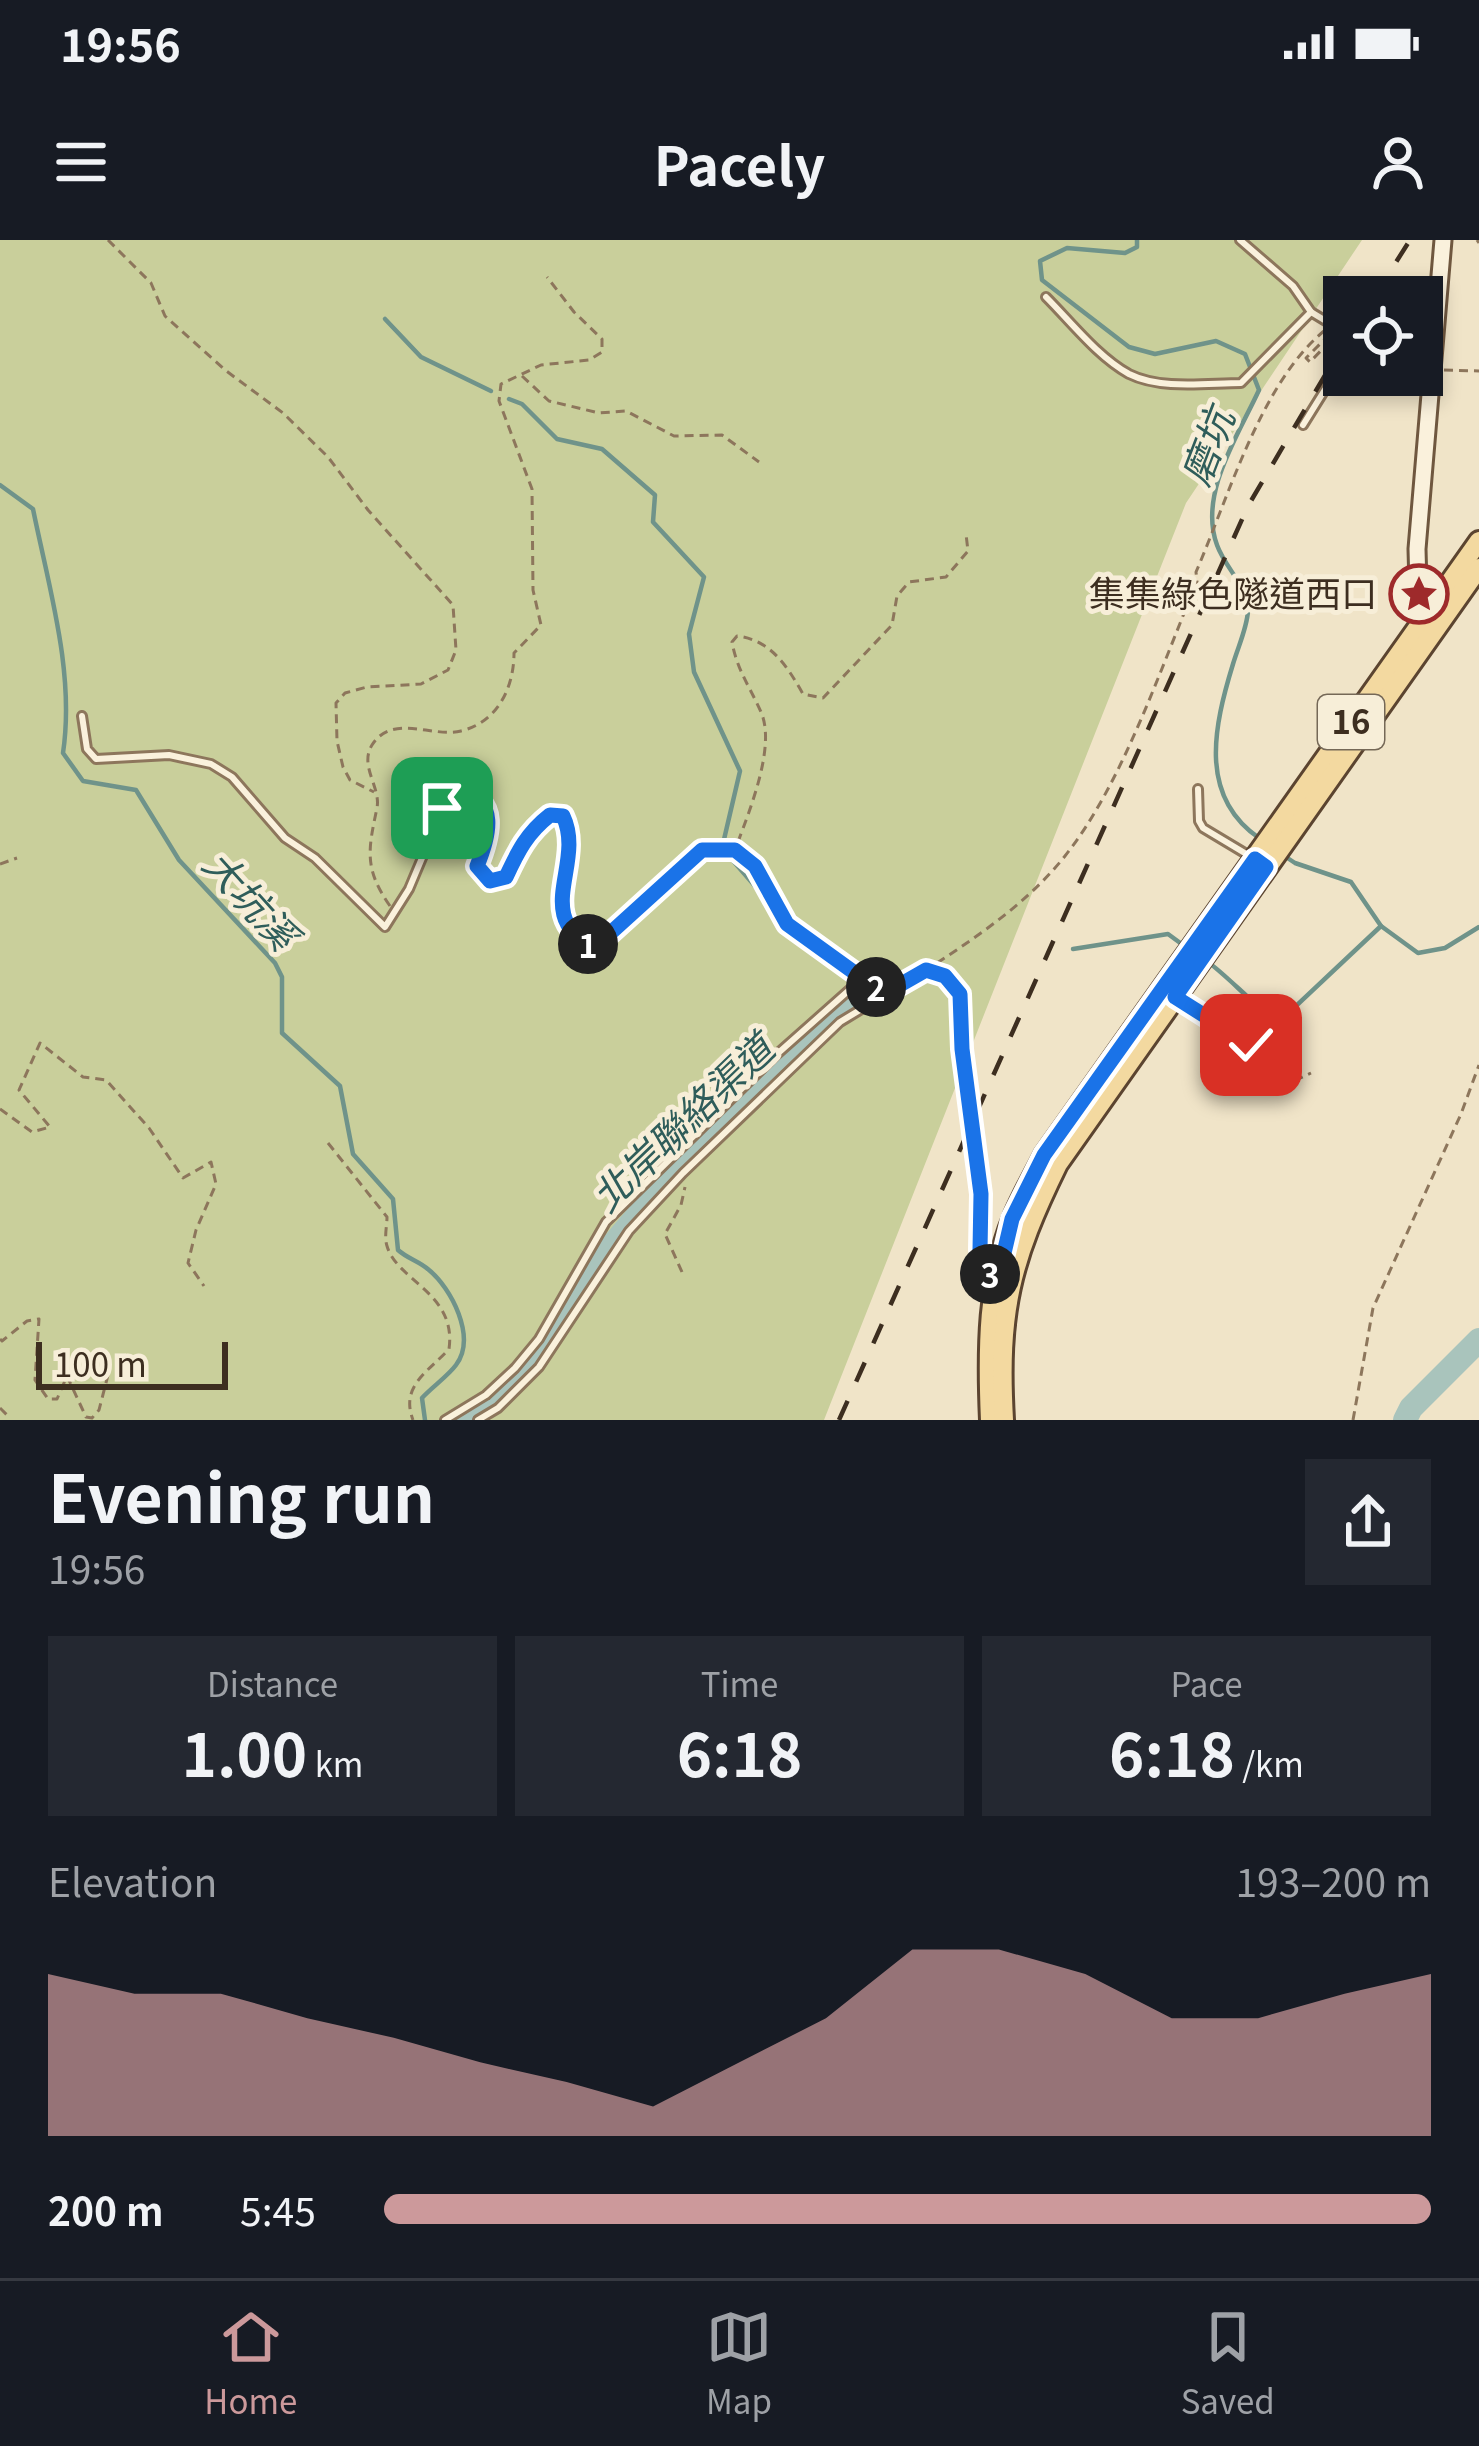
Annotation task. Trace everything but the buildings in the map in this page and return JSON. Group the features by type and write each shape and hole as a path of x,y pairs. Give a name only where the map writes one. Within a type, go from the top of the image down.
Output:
{"main road":[{"name":"16","path":"1283,831 1479,541"},
{"name":"16","path":"990,1420 989,1321 1012,1219 1044,1155 1479,568"},
{"name":"16","path":"1004,1420 1002,1323 1029,1223 1058,1164 1175,997 1260,863"}],"street":[{"path":"1428,396 1417,549 1418,586 1429,637"}],"lane":[{"path":"1240,240 1323,319"},
{"path":"1046,297 1126,373 1181,384 1241,383 1311,312"},
{"path":"1303,425 1323,393"},
{"path":"82,716 87,749 96,759 170,755 211,764 232,777 285,838 315,858 385,927 409,889 442,808 458,793 474,794 485,806 490,825 477,866 490,881 506,877 521,842 534,827 550,815 563,816 570,831 563,917 573,937 595,947 702,850 734,850 755,866 787,924 884,994"},
{"path":"1198,789 1203,828 1260,863"},
{"path":"478,1420 498,1408 539,1367 629,1232 682,1173 840,1022 926,970 945,976 960,994 962,1049 981,1194 980,1250 997,1283"},
{"path":"445,1420 486,1395 538,1339 606,1222 865,976"},
{"path":"669,1158 682,1173"}],"path":[{"path":"108,240 151,283 165,316 225,370 283,413 328,457 368,510 453,605 456,650 448,670 421,684 345,693 336,703 343,767 360,788 376,793"},
{"path":"394,912 374,882 369,859 370,832 379,801 368,764 376,740 391,731 415,727 461,731 488,717 507,697 514,677 514,653 541,625 533,590 532,489 499,401 501,384 541,364 589,361 602,352 602,339 547,277"},
{"path":"926,970 985,931 1036,888 1089,823 1189,602 1196,572 1275,388 1305,347 1323,332"},
{"path":"1323,341 1306,358 1310,362 1323,350"},
{"path":"1443,370 1479,371"},
{"path":"521,374 549,401 599,413 626,411 674,436 722,434 759,462"},
{"path":"734,850 761,778 764,716 736,666 732,642 737,636 753,638 782,659 803,694 823,698 892,625 897,596 909,582 946,578 968,551 966,534"},
{"path":"0,864 17,858"},
{"path":"1175,997 1251,1045 1282,1078 1294,1081 1311,1073"},
{"path":"0,1109 32,1132 50,1127 19,1090 40,1043 82,1077 106,1080 149,1128 184,1178 211,1162 215,1184 188,1263 204,1286"},
{"path":"1353,1420 1373,1308 1479,1065"},
{"path":"328,1143 387,1217 389,1253 429,1291 440,1307 451,1341 449,1349 409,1391 407,1404 413,1420"},
{"path":"682,1173 681,1204 665,1234 682,1272"},
{"path":"0,1339 27,1321 39,1319 35,1380 48,1399 57,1399 67,1376 86,1417 92,1418 99,1410 109,1371"},
{"path":"0,1408 7,1414"}],"green space":[{"path":"0,240 1362,240 1338,276 1323,276 1323,298 1186,503 824,1420 0,1420"}],"waterway":[{"name":"磨坑","path":"1137,240 1137,247 1125,253 1067,248 1040,261 1042,280 1129,347 1155,354 1216,341 1245,354 1259,390 1223,465 1213,526 1248,611 1220,711 1216,758 1227,802 1259,838"},
{"path":"385,319 421,357 491,391"},
{"path":"509,399 522,404 557,439 602,449 655,495 653,522 704,577 689,634 694,672 740,771 722,848 761,893 779,923 842,969"},
{"name":"大坑溪","path":"0,485 33,509 63,661 63,753 83,781 136,790 179,860 275,963 282,977 282,1033 340,1086 353,1154 393,1199 398,1250 429,1270 459,1314 462,1354 422,1398 425,1420"},
{"name":"磨坑","path":"1283,855 1351,882 1381,926 1418,953 1445,948 1479,927"},
{"path":"1209,963 1280,1021 1381,926"},
{"path":"1073,949 1168,934 1183,945"},
{"name":"北岸聯絡渠道","path":"462,1420 533,1363 596,1259 666,1176 765,1079 870,990"},
{"path":"1405,1420 1411,1408 1479,1340"}],"railway":[{"path":"1387,276 1410,240"},
{"path":"839,1420 1248,506 1323,379"}],"place":[{"name":"集集綠色隧道西口","path":"1419,594"}],"route":[{"path":"442,808 458,793 474,794 485,806 490,825 477,866 490,881 506,877 521,842 534,827 550,815 563,816 570,831 563,917 573,937 595,947 702,850 735,850 755,866 787,924 884,994 926,970 952,981 960,994 962,1049 974,1122 981,1194 980,1250 983,1264 997,1283 1012,1219 1044,1155 1255,859 1266,867 1175,997 1251,1045"}]}
